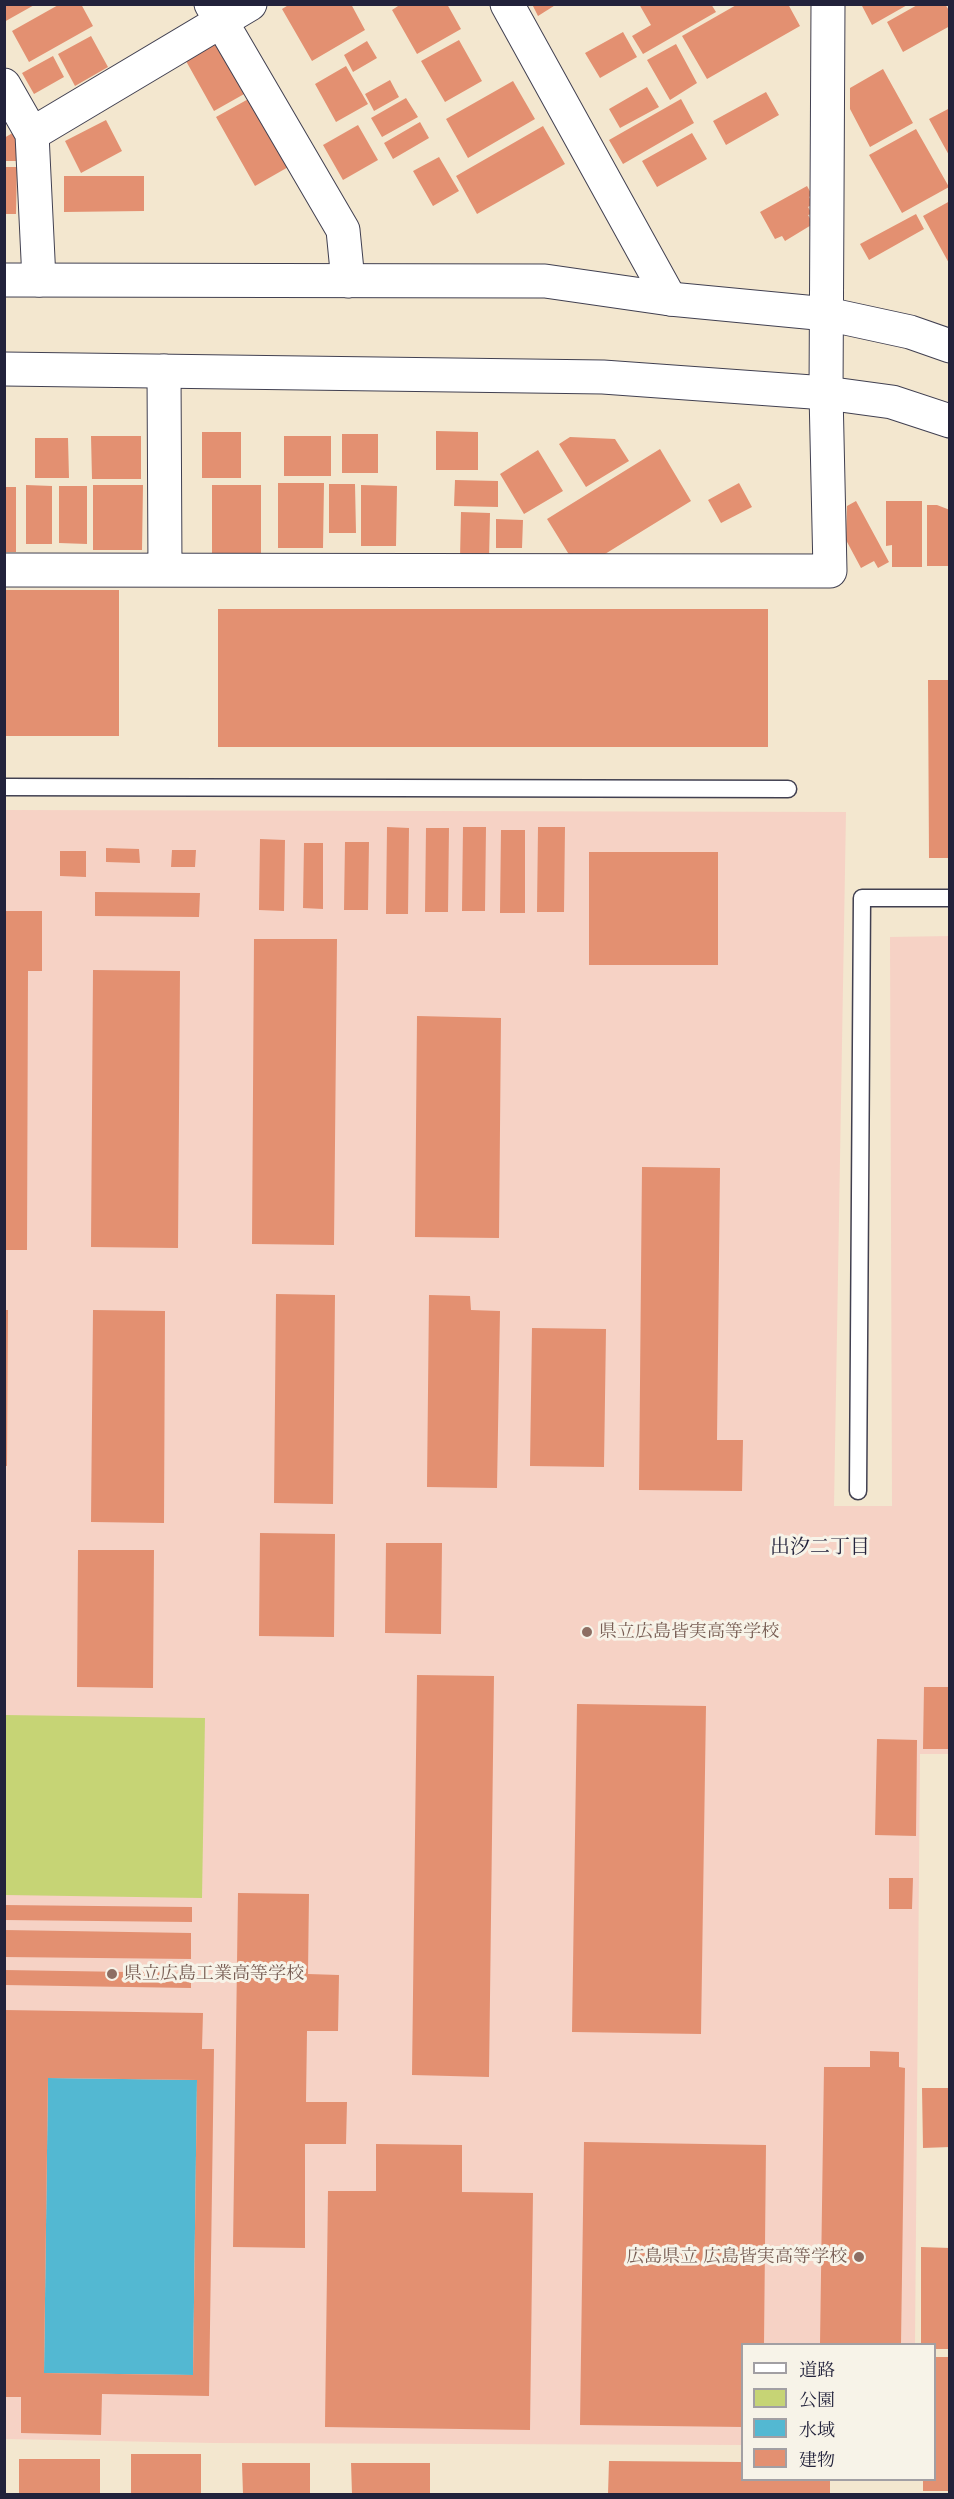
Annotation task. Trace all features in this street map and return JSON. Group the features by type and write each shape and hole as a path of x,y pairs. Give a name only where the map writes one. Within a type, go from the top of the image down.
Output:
{"street":[{"path":"32,134 216,13 250,4"},
{"path":"507,4 670,299"},
{"path":"4,570 830,572 826,393 828,4"},
{"path":"216,13 343,230 348,281"},
{"path":"4,85 32,134 39,280"},
{"path":"4,280 545,281 670,299 827,314 910,332 950,346"},
{"path":"4,369 603,377 826,393 892,402 950,421"},
{"path":"164,371 165,570"}],"lane":[{"path":"4,787 788,789"},
{"path":"858,1491 862,898 950,898"}],"shaded area":[{"path":"5,810 846,812 834,1506 892,1506 890,937 950,936 950,1754 920,1754 915,2343 741,2343 741,2445 214,2443 5,2439"}],"green space":[{"path":"5,1715 205,1718 202,1898 5,1895"}],"water":[{"path":"48,2078 197,2080 193,2375 44,2373"}],"building":[{"path":"4,4 36,4 4,22"},
{"path":"60,4 81,4 93,26 29,62 12,31"},
{"path":"290,4 351,4 365,30 312,61 282,9"},
{"path":"401,4 447,4 461,29 417,54 392,10"},
{"path":"532,4 557,4 538,16"},
{"path":"639,4 711,4 716,12 643,54 632,36 651,25"},
{"path":"738,4 788,4 800,26 707,79 682,36"},
{"path":"861,4 909,4 872,25"},
{"path":"919,4 945,4 950,12 950,26 903,52 887,22"},
{"path":"623,32 637,57 600,78 585,53"},
{"path":"91,36 108,67 75,86 58,54"},
{"path":"225,39 253,89 214,111 186,61"},
{"path":"459,40 482,81 445,102 421,61"},
{"path":"367,41 377,58 353,72 344,55"},
{"path":"676,44 697,83 670,100 647,60"},
{"path":"53,56 64,77 34,94 22,73"},
{"path":"346,66 368,104 336,122 315,84"},
{"path":"883,69 913,123 870,147 850,109 850,88"},
{"path":"390,80 399,97 374,111 365,94"},
{"path":"513,81 535,119 468,158 446,119"},
{"path":"647,87 659,107 620,128 609,109"},
{"path":"766,92 779,115 726,145 713,121"},
{"path":"252,97 290,166 255,186 216,117"},
{"path":"406,98 418,117 382,137 371,118"},
{"path":"681,99 694,123 623,164 609,140"},
{"path":"950,108 950,157 929,119"},
{"path":"106,120 122,151 81,173 65,141"},
{"path":"420,122 429,138 393,159 384,143"},
{"path":"358,125 378,160 343,180 323,145"},
{"path":"543,126 565,164 477,214 456,176"},
{"path":"916,129 949,187 902,213 869,155"},
{"path":"16,131 16,161 4,161 4,138"},
{"path":"692,133 707,159 657,187 642,161"},
{"path":"439,157 459,191 433,206 413,171"},
{"path":"4,167 17,167 16,214 4,214"},
{"path":"64,176 144,176 144,211 64,212"},
{"path":"807,186 812,195 809,197 813,204 808,207 812,214 808,215 813,224 785,241 782,236 775,239 760,212"},
{"path":"950,201 950,265 923,216"},
{"path":"916,214 924,229 869,260 860,244"},
{"path":"436,431 478,432 478,470 436,470"},
{"path":"202,432 241,432 241,478 202,478"},
{"path":"342,434 378,434 378,473 342,473"},
{"path":"91,436 141,436 141,479 92,479"},
{"path":"284,436 331,436 331,476 284,476"},
{"path":"570,437 615,439 629,461 586,487 559,444"},
{"path":"35,438 68,438 69,478 35,478"},
{"path":"660,449 691,501 592,562 573,561 547,519"},
{"path":"538,450 563,491 524,514 500,474"},
{"path":"455,480 498,481 498,507 454,506"},
{"path":"278,483 324,483 323,548 278,548"},
{"path":"739,483 752,507 721,523 708,500"},
{"path":"329,484 355,484 356,533 329,533"},
{"path":"26,485 52,486 52,544 26,544"},
{"path":"93,485 143,485 142,550 93,550"},
{"path":"212,485 261,485 261,557 212,557"},
{"path":"361,485 397,486 396,546 361,546"},
{"path":"59,486 87,486 87,544 59,543"},
{"path":"4,487 16,487 16,552 4,552"},
{"path":"856,501 889,562 878,568 874,561 861,568 846,540 847,506"},
{"path":"886,501 922,501 922,567 892,567 892,545 886,546"},
{"path":"927,505 937,505 950,510 950,566 927,566"},
{"path":"461,512 490,513 489,559 460,558"},
{"path":"496,519 523,520 522,548 496,548"},
{"path":"4,590 119,590 119,736 4,736"},
{"path":"218,609 768,609 768,747 218,747"},
{"path":"928,680 950,680 950,858 929,858"},
{"path":"387,827 409,828 408,914 386,914"},
{"path":"463,827 486,827 485,911 462,911"},
{"path":"538,827 565,827 564,912 537,912"},
{"path":"426,828 449,828 448,912 425,912"},
{"path":"501,830 525,830 525,913 500,913"},
{"path":"260,839 285,840 284,911 259,910"},
{"path":"345,842 369,842 368,910 344,910"},
{"path":"304,843 323,843 323,909 303,908"},
{"path":"106,848 139,849 140,863 106,862"},
{"path":"172,850 196,850 195,867 171,867"},
{"path":"60,851 86,851 86,877 60,876"},
{"path":"589,852 718,852 718,965 589,965"},
{"path":"95,892 200,893 199,917 95,916"},
{"path":"4,911 42,911 42,971 28,971 27,1250 4,1250"},
{"path":"254,939 337,939 334,1245 252,1244"},
{"path":"93,970 180,971 178,1248 91,1247"},
{"path":"417,1016 501,1018 499,1238 415,1237"},
{"path":"642,1167 720,1168 717,1440 743,1440 742,1491 639,1490"},
{"path":"276,1294 335,1295 333,1504 274,1503"},
{"path":"429,1295 470,1296 471,1310 500,1311 497,1488 427,1487"},
{"path":"4,1310 8,1310 7,1466 4,1466"},
{"path":"93,1310 165,1311 164,1523 91,1522"},
{"path":"532,1328 606,1329 604,1467 530,1466"},
{"path":"260,1533 335,1534 334,1637 259,1636"},
{"path":"386,1543 442,1543 441,1634 385,1633"},
{"path":"78,1550 154,1550 153,1688 77,1687"},
{"path":"417,1675 494,1676 489,2077 412,2075"},
{"path":"924,1687 950,1687 950,1749 923,1749"},
{"path":"577,1704 706,1706 701,2034 572,2032"},
{"path":"877,1739 917,1740 916,1836 875,1835"},
{"path":"889,1878 913,1878 912,1909 889,1909"},
{"path":"238,1893 309,1894 308,1974 339,1975 338,2031 307,2031 306,2102 347,2102 346,2144 305,2144 305,2248 233,2247"},
{"path":"4,1905 192,1907 192,1922 4,1920"},
{"path":"4,1930 191,1933 191,1959 4,1957"},
{"path":"4,1970 191,1973 191,1988 4,1985"},
{"path":"4,2010 203,2013 202,2049 214,2049 209,2396 102,2394 101,2435 21,2433 21,2397 4,2397","holes":["48,2078 197,2080 193,2375 44,2373"]},
{"path":"870,2051 899,2052 899,2067 905,2068 901,2343 820,2343 824,2067 870,2067"},
{"path":"922,2088 950,2088 950,2147 923,2148"},
{"path":"584,2142 766,2145 764,2343 741,2343 741,2427 580,2425"},
{"path":"376,2144 462,2145 462,2192 533,2193 530,2430 325,2427 328,2191 376,2191"},
{"path":"921,2247 950,2248 950,2349 936,2349 936,2343 921,2343"},
{"path":"936,2357 950,2357 950,2491 923,2491 923,2481 936,2481"},
{"path":"131,2454 201,2454 201,2494 131,2494"},
{"path":"19,2459 100,2459 100,2494 19,2494"},
{"path":"609,2461 741,2462 741,2481 830,2481 830,2494 608,2494"},
{"path":"242,2463 310,2463 310,2494 243,2494"},
{"path":"351,2463 430,2463 430,2494 352,2494"}],"place":[{"name":"県立広島皆実高等学校","path":"587,1632"},
{"name":"県立広島工業高等学校","path":"112,1974"},
{"name":"広島県立 広島皆実高等学校","path":"859,2257"}],"district":[{"name":"出汐二丁目","path":"820,1547"}]}
